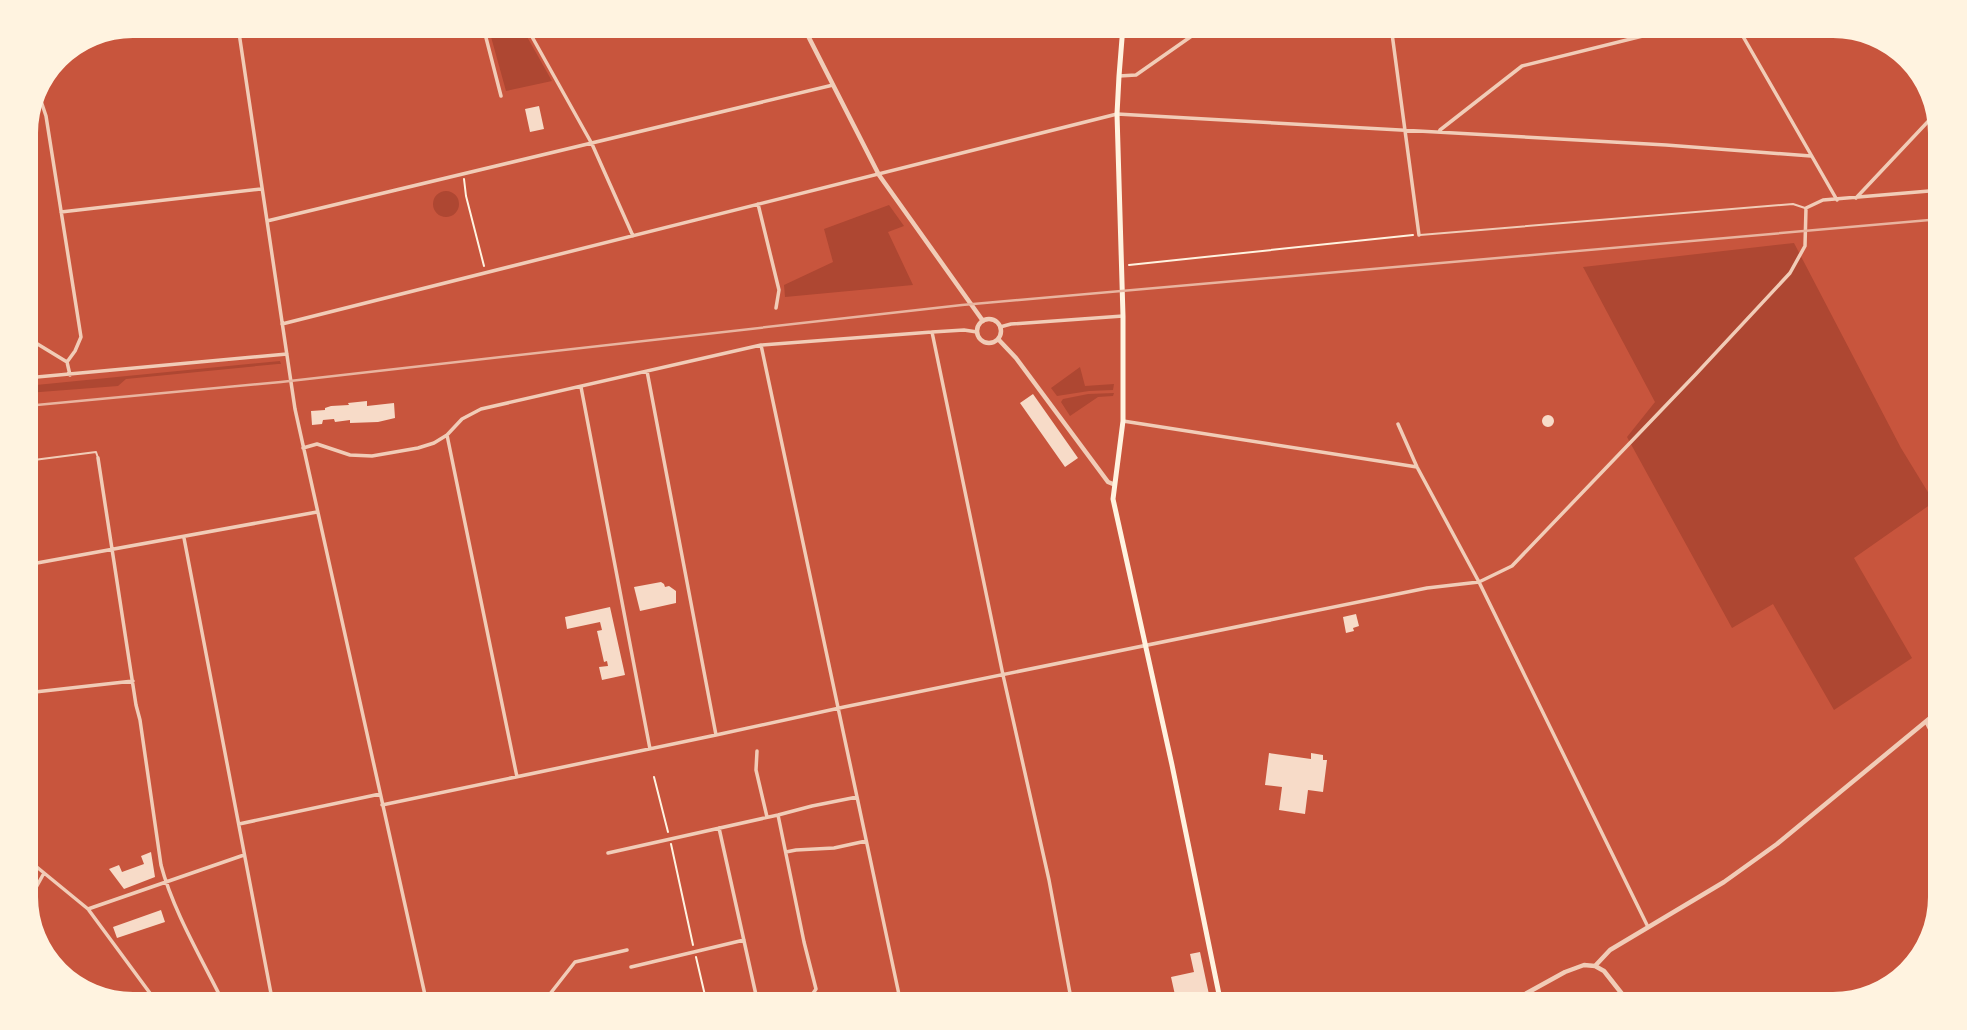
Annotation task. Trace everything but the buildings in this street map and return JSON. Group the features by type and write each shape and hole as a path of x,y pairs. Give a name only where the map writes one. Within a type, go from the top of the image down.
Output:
{"main road":[{"path":"1122,38 1117,114 1124,316 1123,421 1113,499 1219,992"}],"street":[{"path":"240,38 303,448 424,992"},
{"path":"486,38 500,96"},
{"path":"533,38 592,144 633,236"},
{"path":"809,38 879,174 983,321"},
{"path":"1118,76 1136,75 1189,38"},
{"path":"1392,38 1419,235"},
{"path":"1438,131 1522,66 1635,38"},
{"path":"1744,38 1837,200"},
{"path":"267,221 833,85"},
{"path":"43,107 81,337 67,362"},
{"path":"282,324 1117,114 1438,131 1811,156"},
{"path":"1856,198 1928,122"},
{"path":"61,212 262,189"},
{"path":"383,805 838,708 1427,588 1479,582 1512,566 1790,272 1805,246 1806,208 1824,200 1928,191"},
{"path":"758,204 779,290 776,308"},
{"path":"1000,327 1124,316"},
{"path":"991,320 1000,327 998,339 987,344 980,340 977,332 983,321 991,320"},
{"path":"303,448 317,444 350,455 372,456 418,448 447,435 462,419 481,409 761,345 964,330 977,332"},
{"path":"932,332 1003,675 1049,880 1070,992"},
{"path":"998,339 1016,358 1108,482 1114,484"},
{"path":"39,345 67,362 70,375"},
{"path":"761,345 898,992"},
{"path":"39,377 287,354"},
{"path":"647,370 716,735"},
{"path":"582,387 650,749"},
{"path":"1123,421 1417,467"},
{"path":"1398,424 1417,467 1479,582 1648,927"},
{"path":"447,435 517,777"},
{"path":"98,457 161,865 165,881 218,992"},
{"path":"39,563 317,512"},
{"path":"184,538 271,992"},
{"path":"39,691 133,681"},
{"path":"1595,966 1610,950 1724,881 1777,844 1928,720"},
{"path":"1925,722 1928,727"},
{"path":"752,728 754,737"},
{"path":"757,751 755,770 767,817"},
{"path":"239,824 380,794"},
{"path":"608,853 857,797"},
{"path":"778,815 804,942 817,989 815,992"},
{"path":"719,828 755,992"},
{"path":"786,852 834,848 867,841"},
{"path":"88,909 244,855"},
{"path":"39,869 88,909 149,992"},
{"path":"39,882 44,873"},
{"path":"631,967 744,940"},
{"path":"551,992 575,962 627,950"},
{"path":"1529,992 1573,968 1584,965 1595,966 1604,971 1621,992"}],"lane":[{"path":"1419,235 1793,204 1806,208"},
{"path":"39,459 96,452 98,457"}],"path":[{"path":"463,175 486,273"},
{"path":"1128,265 1419,235"},
{"path":"654,777 704,992"}],"shaded area":[{"path":"491,38 528,38 552,81 506,91"},
{"path":"446,191 455,195 459,204 455,213 446,217 437,213 433,204 437,195"},
{"path":"889,205 904,226 888,232 913,285 785,297 784,285 833,262 824,229"},
{"path":"1794,243 1901,448 1928,492 1928,506 1854,558 1912,658 1834,710 1773,604 1732,628 1627,437 1655,402 1583,267"},
{"path":"280,361 281,364 126,379 118,386 39,392 39,385"},
{"path":"1080,367 1085,386 1114,384 1113,390 1057,396 1051,388"},
{"path":"1114,393 1113,396 1098,397 1070,416 1061,402 1063,399 1088,394"}],"railway":[{"path":"39,405 281,382 962,305 1928,220"}]}
